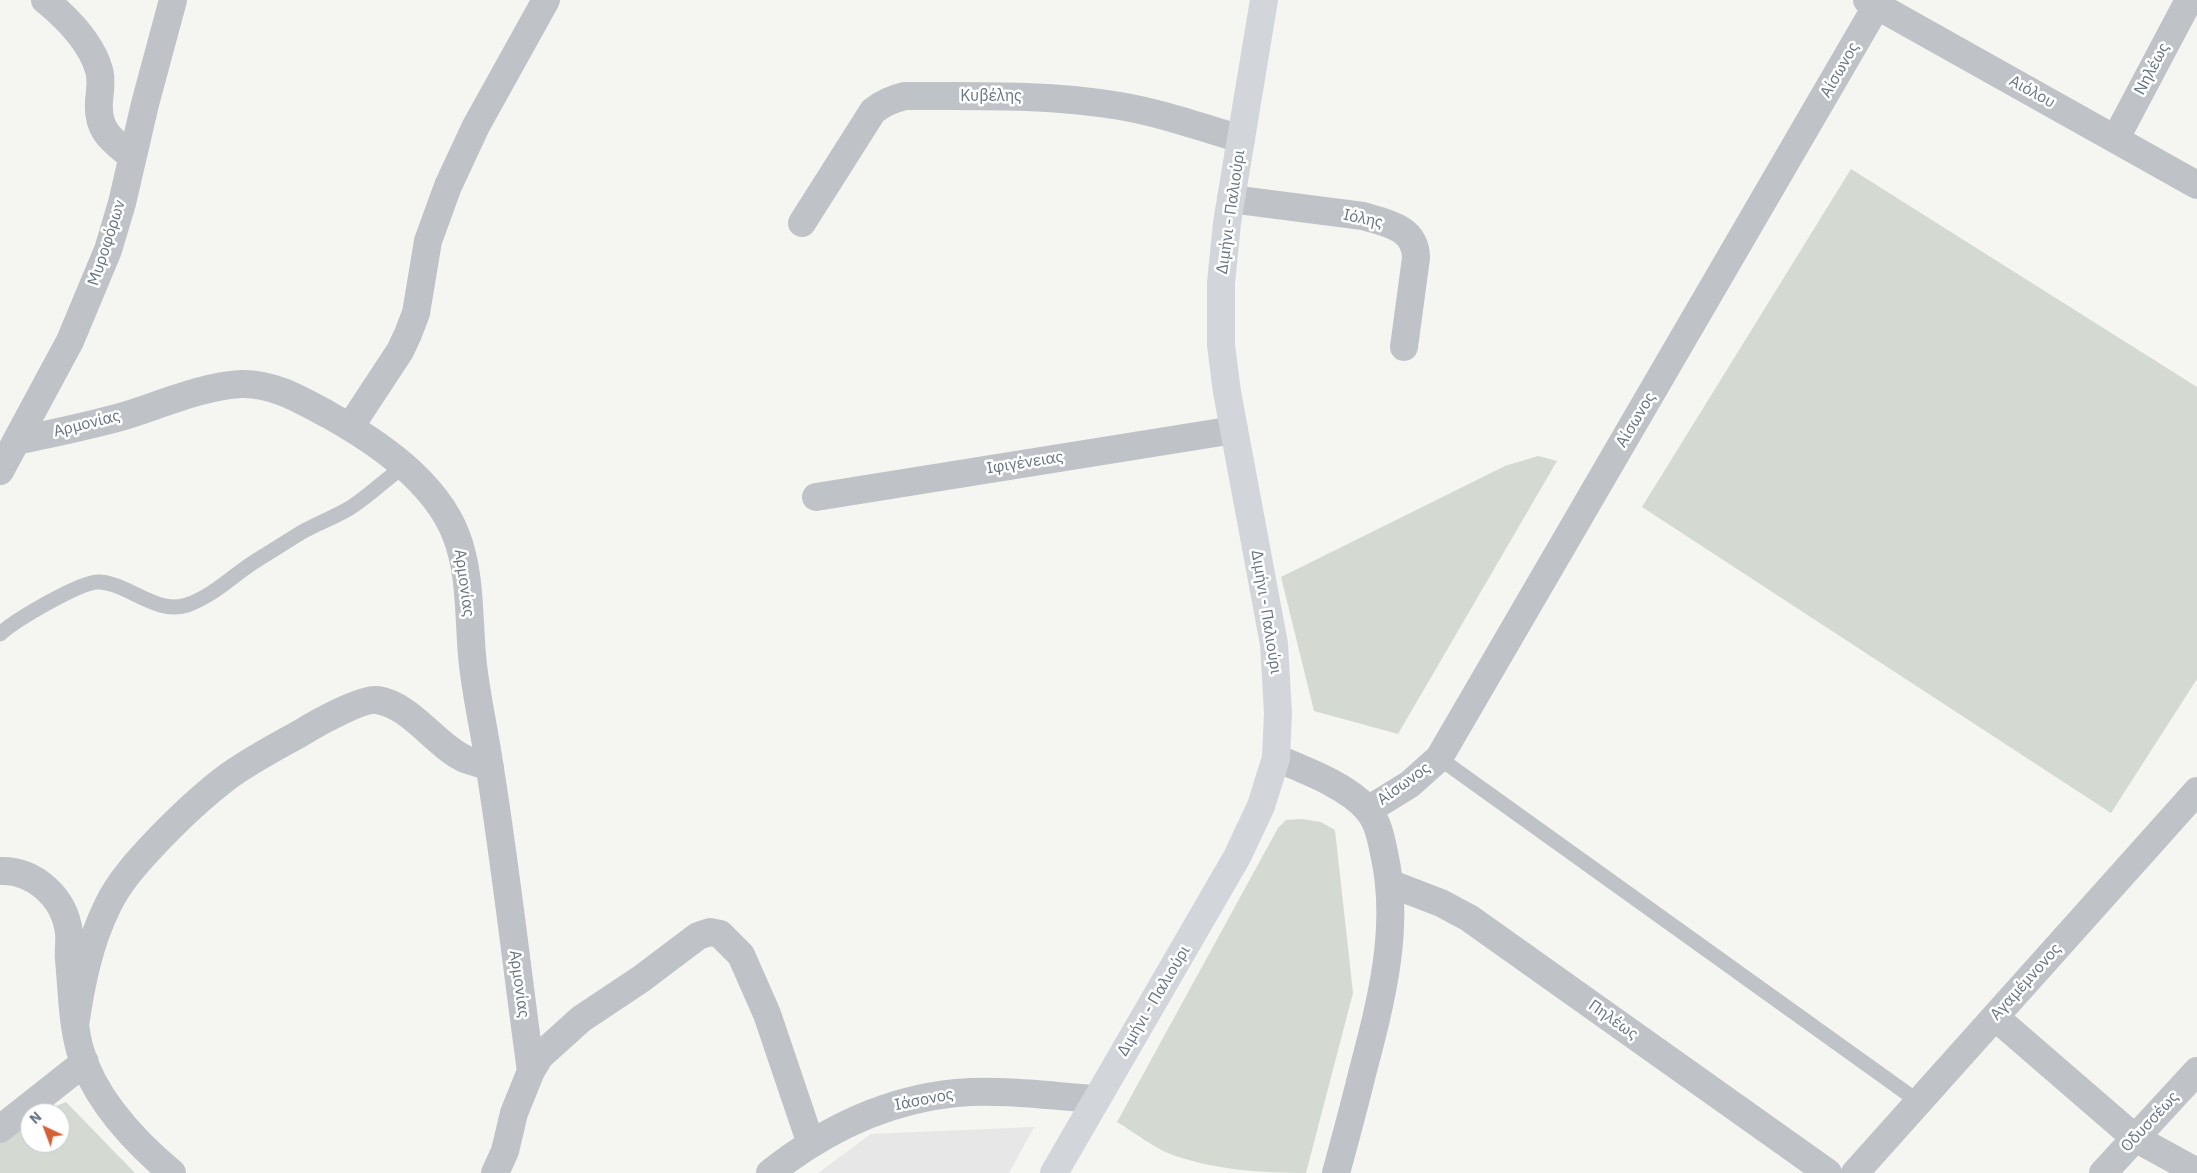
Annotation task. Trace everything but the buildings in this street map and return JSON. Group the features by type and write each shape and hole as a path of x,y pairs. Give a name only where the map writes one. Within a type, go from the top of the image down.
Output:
{"main road":[{"name":"Διμήνι - Παλιούρι","path":"1054,1173 1238,858 1262,806 1276,758 1278,713 1274,644 1234,430 1221,345 1221,283 1231,199 1264,0"}],"street":[{"path":"45,0 74,29 93,54 100,78 98,108 101,127 107,135 132,157"},
{"name":"Μυροφόρων","path":"0,471 70,341 90,297 108,250 122,203 132,157 173,0"},
{"path":"350,427 400,350 408,334 416,313 428,241 448,186 476,126 546,0"},
{"name":"Νηλέως","path":"2116,138 2189,0"},
{"name":"Αιόλου","path":"1875,2 2197,185"},
{"name":"Αίσωνος","path":"1368,810 1410,784 1439,758 1875,2"},
{"name":"Κυβέλης","path":"802,223 873,111 883,103 905,96 1059,98 1121,106 1241,138"},
{"name":"Ιόλης","path":"1231,199 1363,216 1384,222 1409,236 1416,247 1416,258 1404,347"},
{"name":"Αρμονίας","path":"17,442 121,417 213,389 240,384 274,389 299,399 350,427 371,440 404,466 439,503 456,534 461,549 473,665 490,767 530,1070"},
{"name":"Ιφιγένειας","path":"816,497 1234,430"},
{"path":"76,1026 84,977 96,932 108,904 120,885 146,852 188,810 228,777 265,753 320,722 359,704 376,700 412,718 464,758 490,767"},
{"name":"Αίσωνος","path":"1276,758 1325,778 1368,810 1379,830 1389,883 1390,917 1385,981 1343,1169"},
{"name":"Αγαμέμνονος","path":"1855,1173 2197,791"},
{"path":"0,871 15,871 30,876 41,884 62,909 69,932 69,958 76,1026 85,1062 107,1104 142,1144 172,1173"},
{"name":"Πηλέως","path":"1389,883 1441,903 1469,918 1828,1173"},
{"path":"495,1173 505,1151 514,1112 527,1084 530,1070 540,1056 581,1019 641,980 698,936 710,932 720,934 741,955 767,1014 811,1144"},
{"path":"1995,1017 2135,1138 2197,1172"},
{"path":"0,1129 85,1062"},
{"name":"Οδυσσέως","path":"2103,1173 2197,1071"},
{"name":"Ιάσονος","path":"770,1173 811,1144 857,1118 902,1102 956,1093 1008,1093 1096,1099"}],"lane":[{"path":"0,634 52,602 86,584 100,582 116,586 157,603 171,606 185,605 212,594 251,564 303,532 351,507 404,466"},
{"path":"1439,758 1918,1102"}],"shaded area":[{"path":"1851,169 2197,387 2197,679 2111,813 1642,507"},
{"path":"1538,456 1557,461 1398,734 1314,711 1281,577 1505,466"},
{"path":"1302,819 1321,822 1335,830 1353,993 1306,1173 1239,1170 1205,1164 1173,1155 1152,1145 1117,1122 1278,828 1286,820"},
{"path":"70,1106 135,1173 0,1173 0,1136 20,1123 20,1153 70,1153"},
{"path":"1034,1127 1009,1173 818,1173 871,1134"}]}
